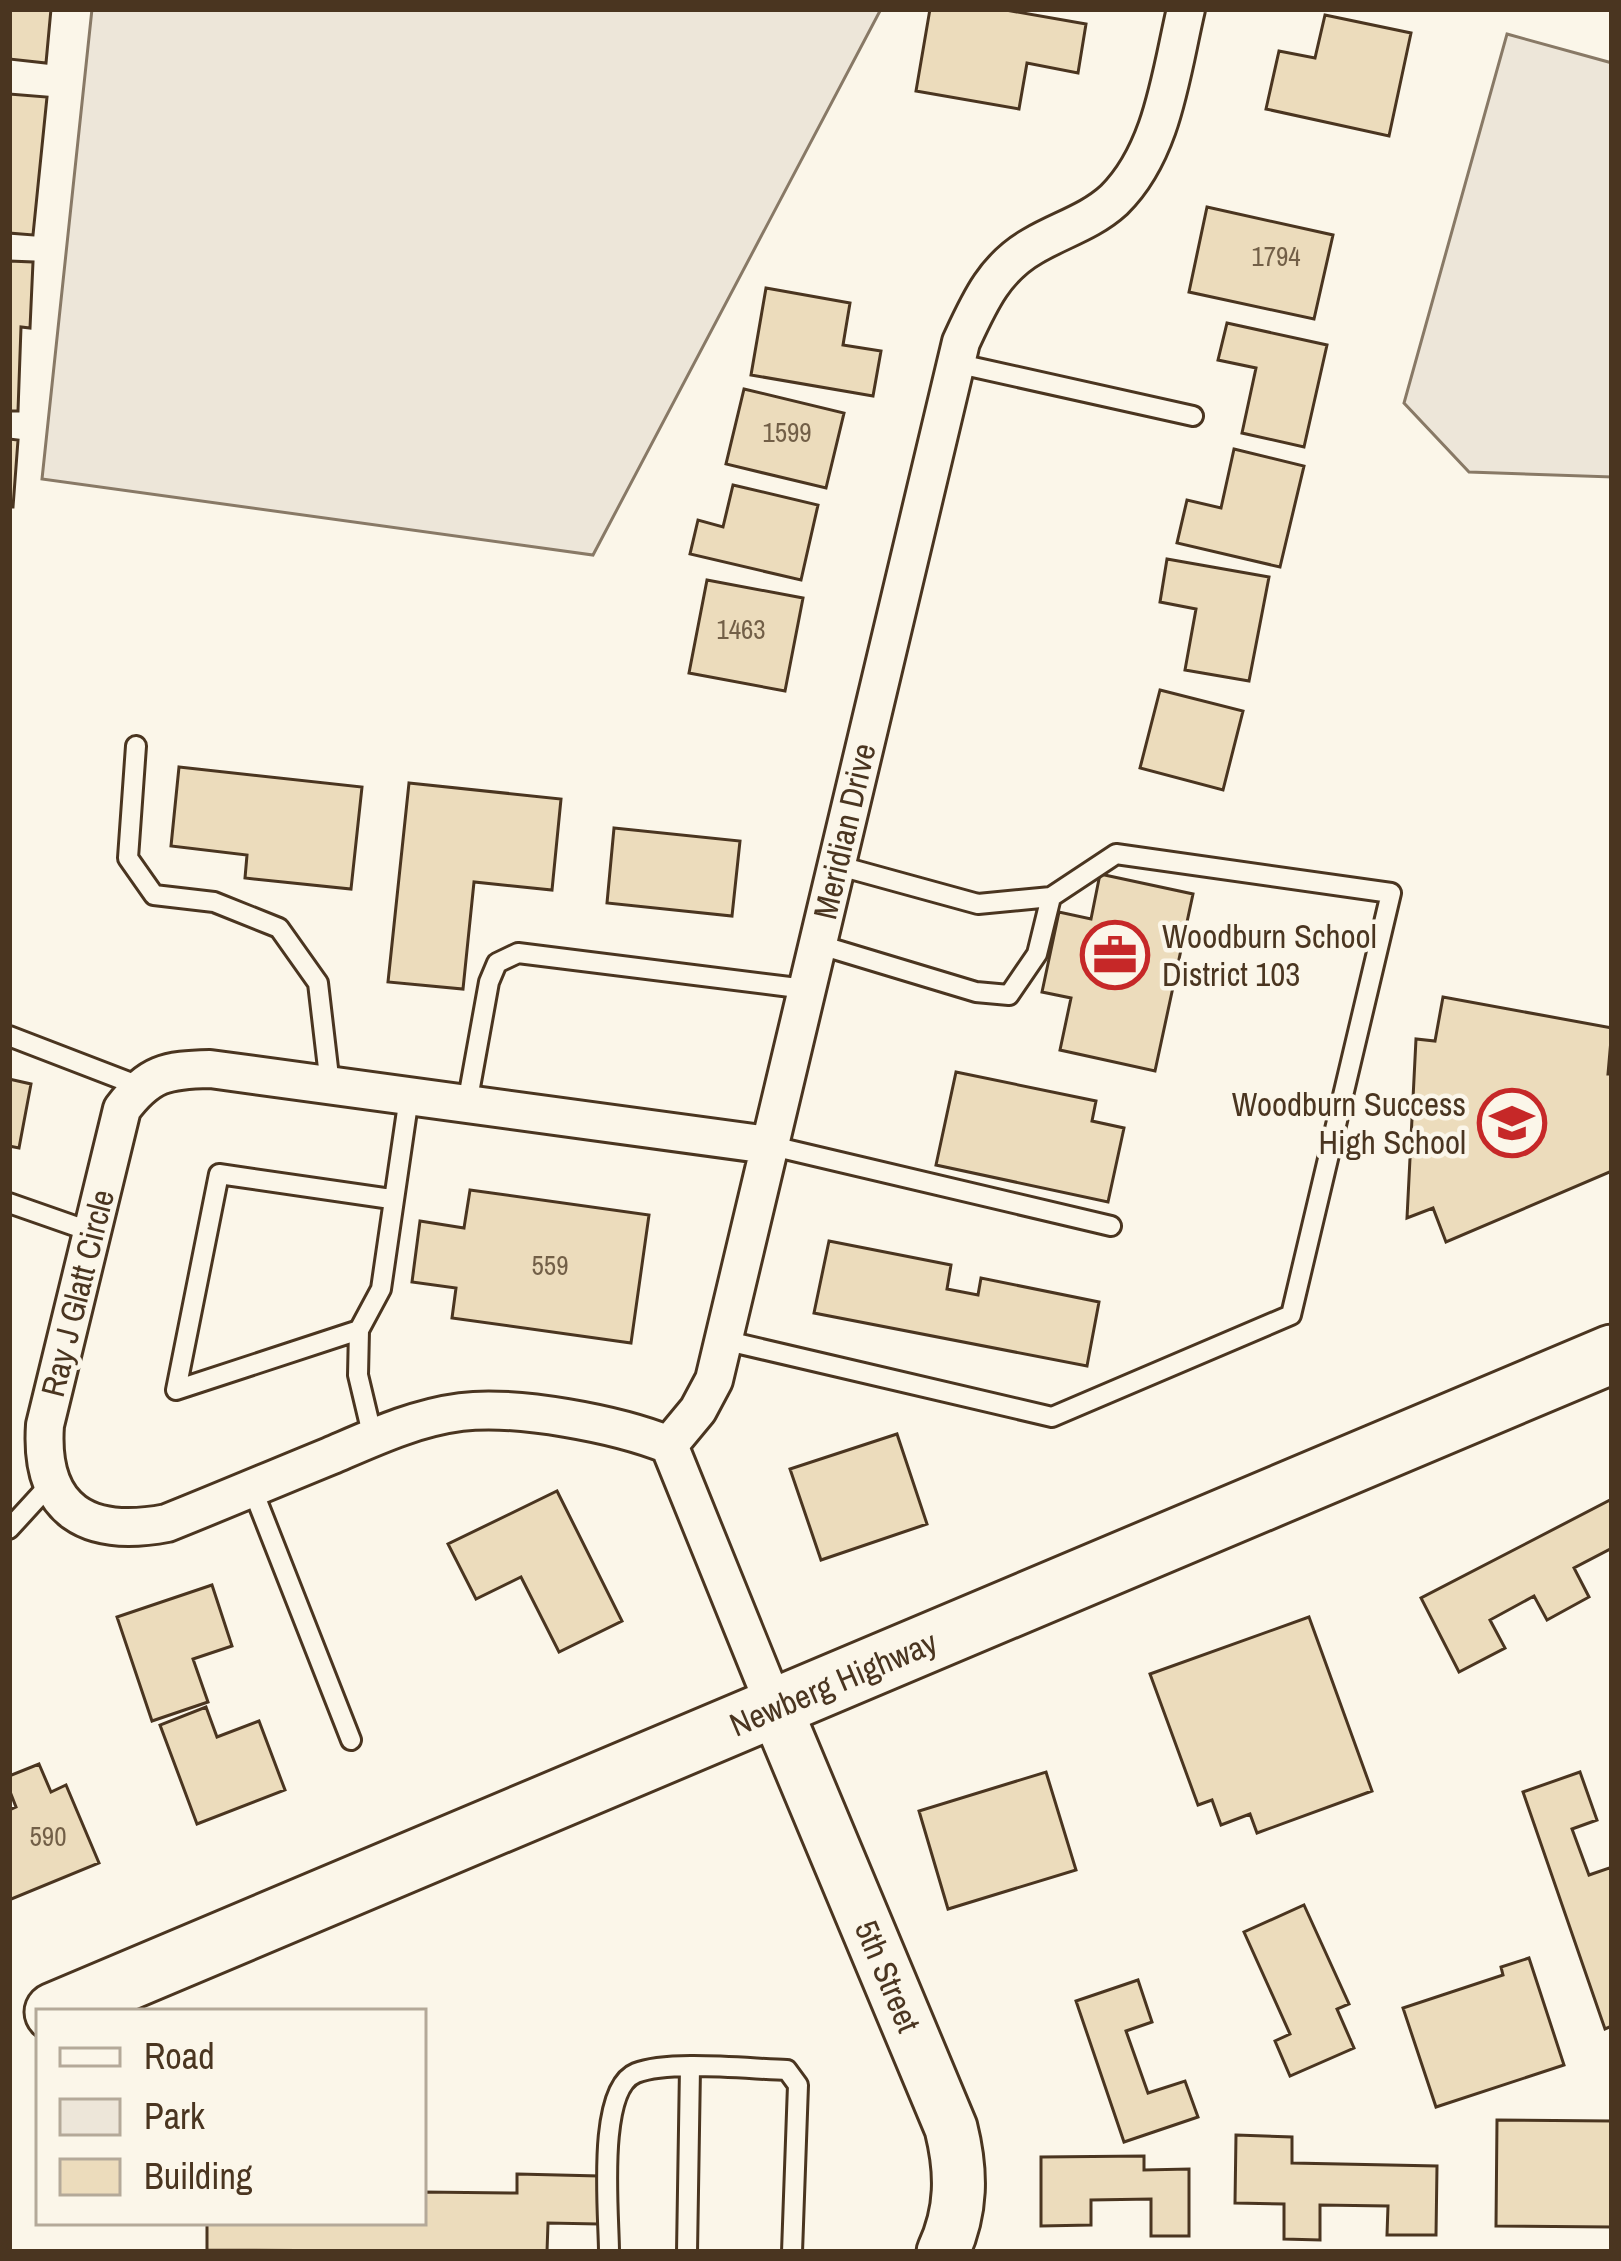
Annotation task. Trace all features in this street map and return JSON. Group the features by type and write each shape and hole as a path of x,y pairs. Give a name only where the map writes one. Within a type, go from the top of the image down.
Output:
{"main road":[{"name":"Newberg Highway","path":"61,2009 1612,1354"}],"street":[{"name":"Meridian Drive","path":"669,1445 698,1410 714,1380 955,363 991,282 1032,246 1094,215 1132,177 1159,121 1186,9"},
{"path":"139,1086 160,1074 210,1069 768,1145"},
{"name":"Ray J Glatt Circle","path":"52,1482 43,1455 45,1425 122,1109 139,1086"},
{"path":"52,1482 73,1514 111,1528 167,1523 374,1438 442,1416 499,1411 634,1431 669,1445 775,1707"},
{"name":"5th Street","path":"775,1707 951,2128 959,2204 943,2252"}],"lane":[{"path":"955,363 1193,416"},
{"path":"136,746 128,858 154,895 214,902 279,928 318,983 330,1085"},
{"path":"723,1340 1052,1417 1291,1315 1391,893 1116,854 1051,897 978,904 838,855"},
{"path":"817,944 976,992 1009,994 1037,954 1051,897"},
{"path":"467,1104 489,982 496,963 518,953 806,989"},
{"path":"9,1036 139,1086"},
{"path":"374,1438 358,1375 359,1330 381,1289 409,1096"},
{"path":"768,1145 1111,1226"},
{"path":"359,1330 176,1390 218,1174 392,1199"},
{"path":"9,1203 92,1232"},
{"path":"9,1529 52,1482"},
{"path":"252,1488 351,1740"},
{"path":"609,2252 610,2116 617,2091 634,2074 690,2068 787,2070 798,2085 792,2252"},
{"path":"687,2252 690,2068"}],"green space":[{"path":"92,9 881,9 593,555 42,479"},
{"path":"1507,34 1612,63 1612,477 1469,472 1404,403"}],"building":[{"path":"9,9 51,9 46,63 9,59"},
{"path":"930,9 1000,9 1086,24 1078,73 1027,63 1019,109 916,91"},
{"path":"1325,15 1411,33 1389,136 1266,109 1279,51 1315,58"},
{"path":"9,94 47,97 33,235 9,233"},
{"path":"1207,207 1333,235 1314,319 1189,292"},
{"path":"9,261 33,262 30,328 21,327 18,411 9,411"},
{"path":"766,288 850,303 843,345 881,351 873,396 751,375"},
{"path":"1227,323 1327,345 1304,447 1242,433 1256,368 1218,360"},
{"path":"744,389 844,413 826,488 726,464"},
{"path":"9,439 18,440 13,507 9,507"},
{"path":"1234,449 1304,466 1280,567 1177,543 1187,500 1221,508"},
{"path":"733,485 818,505 801,580 690,554 698,520 723,527"},
{"path":"1167,559 1269,577 1249,681 1185,670 1196,609 1160,602"},
{"path":"707,580 803,598 785,691 689,673"},
{"path":"1160,690 1243,711 1223,790 1140,768"},
{"path":"179,767 362,787 351,889 245,878 247,855 171,846"},
{"path":"409,783 561,799 552,890 474,882 463,989 388,982"},
{"path":"614,828 740,841 732,916 607,903"},
{"name":"Woodburn School District 103","path":"1100,874 1193,894 1155,1071 1060,1050 1071,998 1042,992 1059,912 1091,919"},
{"name":"Woodburn Success High School","path":"1443,997 1612,1028 1608,1074 1612,1074 1612,1171 1446,1242 1433,1208 1407,1218 1416,1039 1435,1041"},
{"path":"956,1072 1096,1101 1092,1121 1124,1128 1108,1202 936,1165"},
{"path":"9,1079 31,1084 19,1148 9,1146"},
{"path":"470,1190 649,1215 631,1343 452,1318 456,1288 412,1282 420,1221 464,1228"},
{"path":"829,1241 951,1265 947,1289 978,1295 981,1278 1099,1302 1087,1366 814,1313"},
{"path":"897,1434 927,1524 821,1560 790,1469"},
{"path":"557,1491 622,1621 559,1652 521,1577 476,1599 448,1544"},
{"path":"1612,1499 1612,1548 1574,1568 1589,1597 1547,1620 1534,1596 1490,1620 1505,1648 1459,1672 1421,1598"},
{"path":"212,1585 232,1646 193,1659 208,1702 152,1721 117,1617"},
{"path":"1309,1617 1372,1791 1257,1833 1250,1814 1221,1825 1212,1800 1198,1805 1150,1674"},
{"path":"206,1707 217,1737 259,1721 285,1790 197,1824 160,1725"},
{"path":"39,1764 51,1792 66,1785 99,1863 9,1900 9,1810 16,1807 9,1776"},
{"path":"1046,1772 1076,1870 948,1909 919,1811"},
{"path":"1580,1772 1597,1820 1572,1829 1589,1875 1612,1867 1612,2026 1605,2029 1523,1792"},
{"path":"1304,1905 1349,2004 1337,2009 1354,2048 1290,2076 1275,2041 1290,2034 1244,1932"},
{"path":"1529,1958 1564,2065 1436,2107 1403,2008 1503,1975 1501,1967"},
{"path":"1138,1980 1152,2022 1126,2031 1148,2093 1185,2081 1198,2117 1124,2142 1076,2001"},
{"path":"1497,2120 1612,2121 1612,2227 1496,2226"},
{"path":"1236,2135 1292,2137 1292,2163 1437,2166 1436,2235 1387,2235 1388,2206 1320,2205 1320,2240 1284,2239 1284,2204 1235,2203"},
{"path":"1144,2156 1144,2170 1189,2169 1189,2236 1151,2236 1151,2199 1091,2200 1091,2225 1041,2226 1041,2157"},
{"path":"517,2174 599,2176 598,2224 548,2223 547,2252 207,2250 207,2225 426,2225 426,2192 517,2193"}],"place":[{"name":"Woodburn School District 103","path":"1115,955"},
{"name":"Woodburn Success High School","path":"1512,1123"}]}
